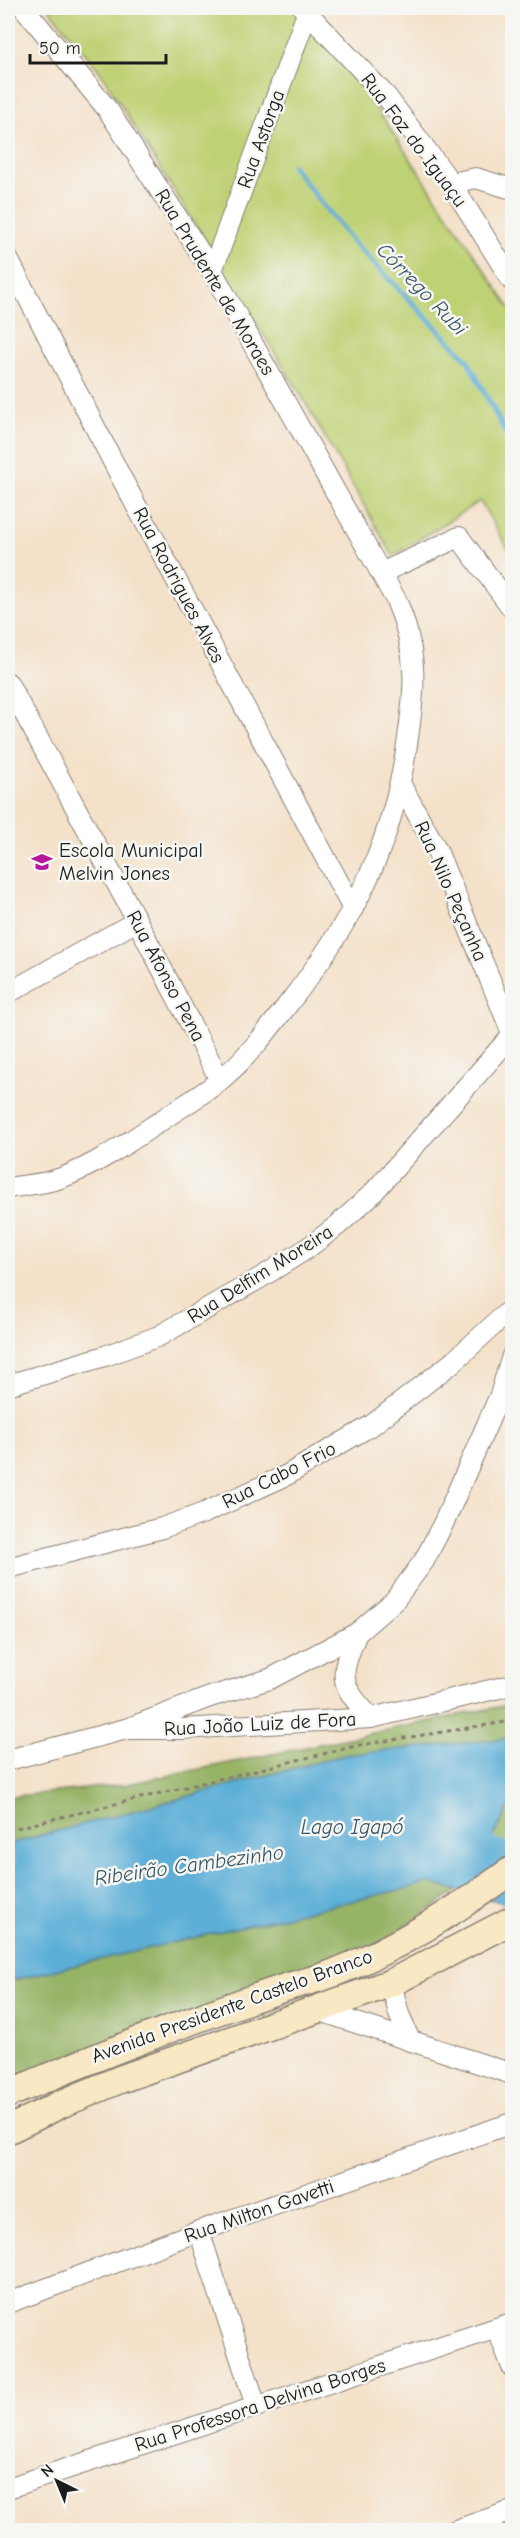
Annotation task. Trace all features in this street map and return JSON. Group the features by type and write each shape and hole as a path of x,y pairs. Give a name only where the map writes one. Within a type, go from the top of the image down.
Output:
{"main road":[{"name":"Avenida Presidente Castelo Branco","path":"8,2094 96,2056 277,1990 332,1974 402,1941 455,1911 513,1870"},
{"name":"Avenida Presidente Castelo Branco","path":"8,2130 59,2105 122,2079 391,1983 502,1927"}],"street":[{"name":"Rua Prudente de Moraes","path":"8,1188 60,1178 125,1145 220,1080 264,1035 312,974 353,909 373,871 388,830 400,783 412,704 414,662 407,625 381,573 212,271 108,110 24,8"},
{"name":"Rua Astorga","path":"212,271 307,9"},
{"name":"Rua Foz do Iguaçu","path":"307,9 387,97 451,183 513,281"},
{"path":"451,183 476,178 513,189"},
{"name":"Rua Rodrigues Alves","path":"8,259 127,489 353,909"},
{"path":"381,573 459,537 513,608"},
{"name":"Rua Afonso Pena","path":"8,683 220,1080"},
{"name":"Rua Nilo Peçanha","path":"400,783 436,848 513,1034"},
{"path":"8,993 137,921"},
{"name":"Rua Delfim Moreira","path":"8,1384 105,1356 159,1336 242,1289 304,1250 338,1225 372,1194 513,1034"},
{"name":"Rua Cabo Frio","path":"8,1568 162,1528 204,1513 287,1475 372,1425 453,1362 513,1308"},
{"path":"126,1729 210,1696 270,1679 357,1633 394,1601 424,1561 470,1467 500,1395 513,1356"},
{"path":"357,1633 345,1662 345,1680 350,1696 371,1718"},
{"name":"Rua João Luiz de Fora","path":"8,1760 126,1729 182,1729 371,1718 513,1685"},
{"path":"391,1983 399,2014 410,2041"},
{"path":"314,2009 513,2074"},
{"name":"Rua Milton Gavetti","path":"8,2302 199,2231 513,2123"},
{"path":"199,2231 256,2406"},
{"path":"505,2325 513,2367"},
{"name":"Rua Professora Delvina Borges","path":"8,2488 505,2325"},
{"path":"456,2530 513,2511"}],"path":[{"path":"8,1830 360,1745 513,1721"}],"green space":[{"path":"48,8 294,8 351,70 512,311 512,555 480,501 393,556 298,390 99,70"},
{"name":"Lago Igapó","path":"512,1704 512,1854 381,1943 8,2090 8,1797 123,1785"}],"water":[{"name":"Lago Igapó","path":"512,1738 512,1803 479,1860 512,1868 512,1905 429,1883 8,1981 8,1844 344,1755"}],"waterway":[{"name":"Córrego Rubi","path":"292,166 352,241 467,359 512,445"},
{"name":"Ribeirão Cambezinho","path":"445,1836 458,1835 490,1854 512,1861"}],"place":[{"name":"Escola Municipal Melvin Jones","path":"42,862"}]}
